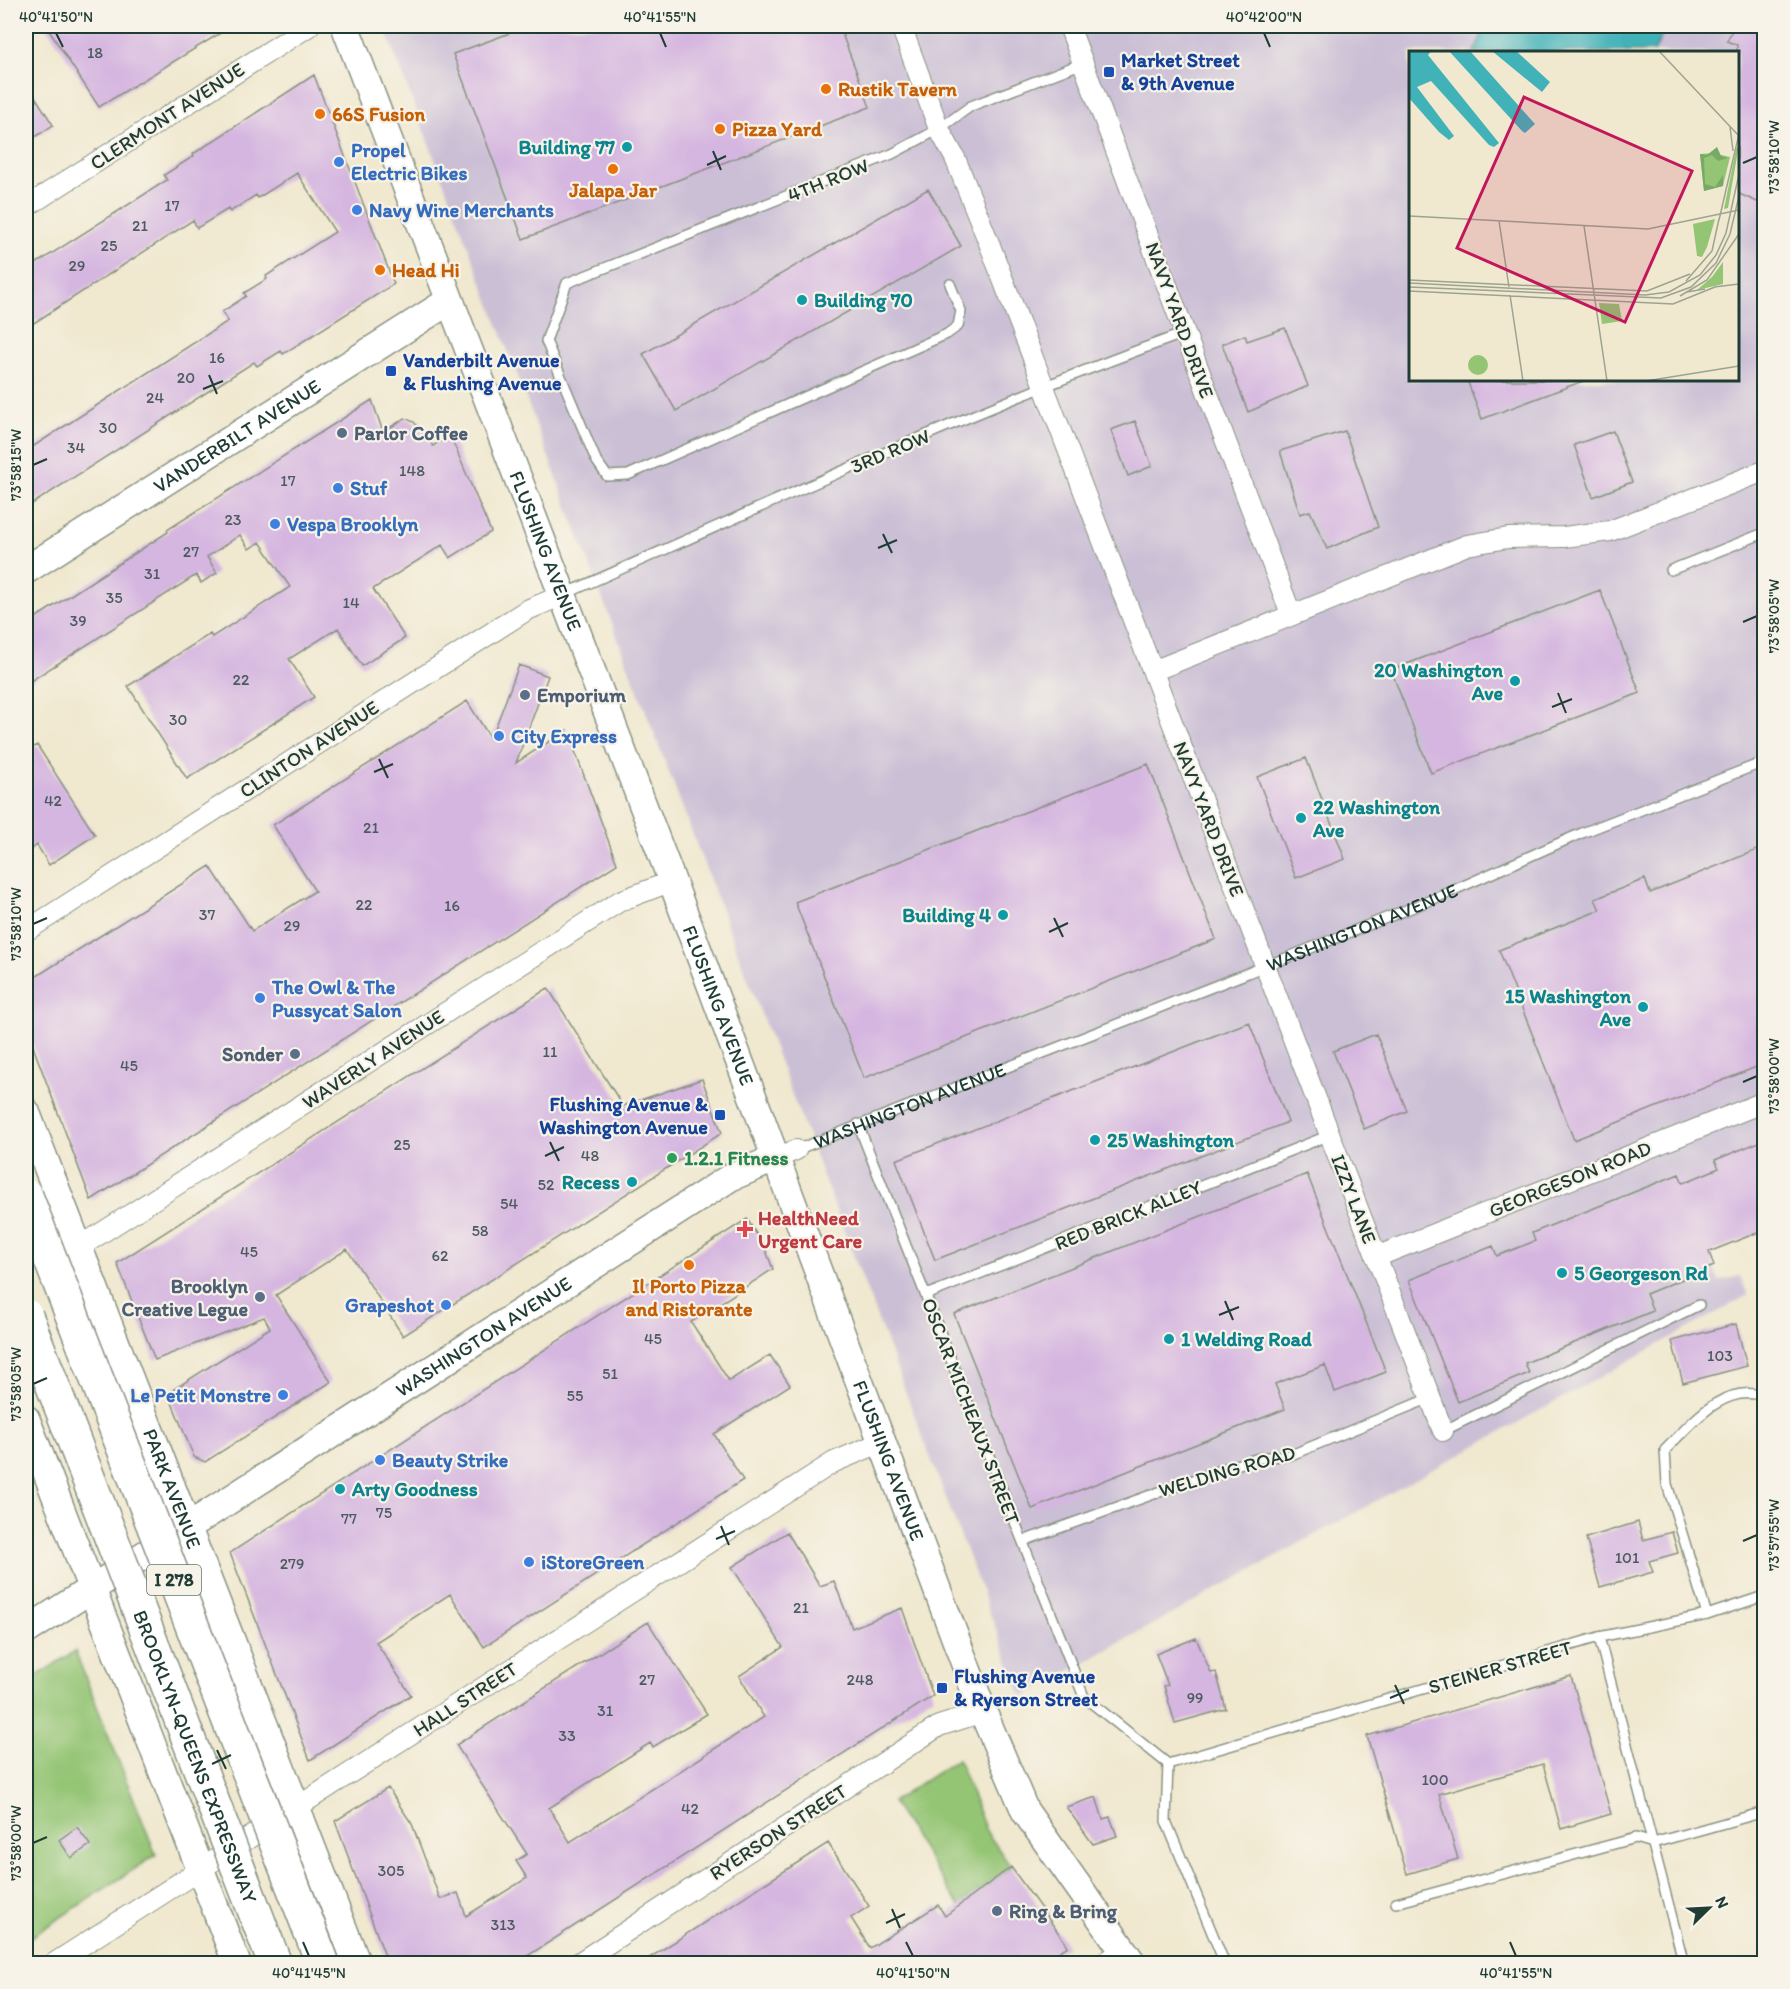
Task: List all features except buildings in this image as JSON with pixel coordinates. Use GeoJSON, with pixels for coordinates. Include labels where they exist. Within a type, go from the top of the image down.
{"type":"FeatureCollection","features":[{"type":"Feature","properties":{"kind":"highway","name":"I 278"},"geometry":{"type":"LineString","coordinates":[[26,1196],[323,1964]]}},
{"type":"Feature","properties":{"kind":"highway","name":"BROOKLYN-QUEENS EXPRESSWAY"},"geometry":{"type":"LineString","coordinates":[[26,1316],[275,1964]]}},
{"type":"Feature","properties":{"kind":"main road","name":"FLUSHING AVENUE"},"geometry":{"type":"LineString","coordinates":[[345,26],[672,881],[785,1155],[882,1442],[983,1712],[1025,1811],[1120,1959]]}},
{"type":"Feature","properties":{"kind":"main road","name":"VANDERBILT AVENUE"},"geometry":{"type":"LineString","coordinates":[[26,570],[449,301]]}},
{"type":"Feature","properties":{"kind":"main road","name":"PARK AVENUE"},"geometry":{"type":"LineString","coordinates":[[26,1112],[186,1529],[357,1964]]}},
{"type":"Feature","properties":{"kind":"main road","name":"WASHINGTON AVENUE"},"geometry":{"type":"LineString","coordinates":[[26,1631],[730,1177],[785,1155]]}},
{"type":"Feature","properties":{"kind":"main road"},"geometry":{"type":"LineString","coordinates":[[26,1419],[237,1964]]}},
{"type":"Feature","properties":{"kind":"street","name":"CLERMONT AVENUE"},"geometry":{"type":"LineString","coordinates":[[26,207],[309,26]]}},
{"type":"Feature","properties":{"kind":"street","name":"NAVY YARD DRIVE"},"geometry":{"type":"LineString","coordinates":[[900,26],[939,129],[960,168],[1265,967]]}},
{"type":"Feature","properties":{"kind":"street","name":"NAVY YARD DRIVE"},"geometry":{"type":"LineString","coordinates":[[1069,26],[1291,614]]}},
{"type":"Feature","properties":{"kind":"street"},"geometry":{"type":"LineString","coordinates":[[1153,671],[1467,545],[1508,538],[1564,537],[1610,531],[1764,471]]}},
{"type":"Feature","properties":{"kind":"street","name":"CLINTON AVENUE"},"geometry":{"type":"LineString","coordinates":[[26,931],[527,610],[563,595]]}},
{"type":"Feature","properties":{"kind":"street","name":"WAVERLY AVENUE"},"geometry":{"type":"LineString","coordinates":[[78,1248],[620,901],[672,881]]}},
{"type":"Feature","properties":{"kind":"street","name":"IZZY LANE"},"geometry":{"type":"LineString","coordinates":[[1265,967],[1443,1431]]}},
{"type":"Feature","properties":{"kind":"street","name":"GEORGESON ROAD"},"geometry":{"type":"LineString","coordinates":[[1376,1257],[1764,1102]]}},
{"type":"Feature","properties":{"kind":"street","name":"HALL STREET"},"geometry":{"type":"LineString","coordinates":[[53,1964],[834,1462],[882,1442]]}},
{"type":"Feature","properties":{"kind":"street","name":"RYERSON STREET"},"geometry":{"type":"LineString","coordinates":[[577,1964],[939,1726],[983,1712]]}},
{"type":"Feature","properties":{"kind":"lane","name":"4TH ROW"},"geometry":{"type":"LineString","coordinates":[[951,284],[961,311],[958,326],[947,334],[628,475],[608,476],[596,460],[546,341],[567,283],[892,154],[939,129],[971,106],[1083,63]]}},
{"type":"Feature","properties":{"kind":"lane","name":"3RD ROW"},"geometry":{"type":"LineString","coordinates":[[599,579],[852,467],[1043,387],[1185,333]]}},
{"type":"Feature","properties":{"kind":"lane"},"geometry":{"type":"LineString","coordinates":[[1671,570],[1764,533]]}},
{"type":"Feature","properties":{"kind":"lane","name":"CLINTON AVENUE"},"geometry":{"type":"LineString","coordinates":[[563,595],[599,579]]}},
{"type":"Feature","properties":{"kind":"lane","name":"WASHINGTON AVENUE"},"geometry":{"type":"LineString","coordinates":[[785,1155],[858,1124],[1265,967],[1436,898],[1582,833],[1764,762]]}},
{"type":"Feature","properties":{"kind":"lane","name":"OSCAR MICHEAUX STREET"},"geometry":{"type":"LineString","coordinates":[[858,1124],[1084,1697],[1168,1764]]}},
{"type":"Feature","properties":{"kind":"lane","name":"RED BRICK ALLEY"},"geometry":{"type":"LineString","coordinates":[[926,1294],[1330,1135]]}},
{"type":"Feature","properties":{"kind":"lane"},"geometry":{"type":"LineString","coordinates":[[1443,1431],[1699,1305]]}},
{"type":"Feature","properties":{"kind":"lane"},"geometry":{"type":"LineString","coordinates":[[1707,1615],[1667,1484],[1665,1449],[1697,1417],[1717,1402],[1736,1393],[1764,1396]]}},
{"type":"Feature","properties":{"kind":"lane","name":"WELDING ROAD"},"geometry":{"type":"LineString","coordinates":[[1023,1542],[1229,1467],[1259,1458],[1291,1455],[1430,1398]]}},
{"type":"Feature","properties":{"kind":"lane","name":"STEINER STREET"},"geometry":{"type":"LineString","coordinates":[[1168,1764],[1599,1637],[1707,1615],[1764,1596]]}},
{"type":"Feature","properties":{"kind":"lane"},"geometry":{"type":"LineString","coordinates":[[1599,1637],[1683,1964]]}},
{"type":"Feature","properties":{"kind":"lane"},"geometry":{"type":"LineString","coordinates":[[1168,1764],[1166,1821],[1225,1964]]}},
{"type":"Feature","properties":{"kind":"lane"},"geometry":{"type":"LineString","coordinates":[[1396,1903],[1636,1838],[1653,1843],[1764,1812]]}},
{"type":"Feature","properties":{"kind":"shaded area"},"geometry":{"type":"Polygon","coordinates":[[[384,26],[1764,26],[1764,1231],[1709,1253],[1719,1281],[1740,1276],[1748,1295],[1022,1697],[384,26]]]}},
{"type":"Feature","properties":{"kind":"green space"},"geometry":{"type":"Polygon","coordinates":[[[75,1651],[156,1855],[26,1940],[26,1683],[75,1651]]]}},
{"type":"Feature","properties":{"kind":"green space"},"geometry":{"type":"Polygon","coordinates":[[[958,1759],[986,1831],[1011,1867],[959,1906],[892,1802],[958,1759]]]}},
{"type":"Feature","properties":{"kind":"water"},"geometry":{"type":"Polygon","coordinates":[[[1486,26],[1666,26],[1654,51],[1474,51],[1486,26]]]}},
{"type":"Feature","properties":{"kind":"place","name":"Market Street & 9th Avenue"},"geometry":{"type":"Point","coordinates":[1109,72]}},
{"type":"Feature","properties":{"kind":"place","name":"Rustik Tavern"},"geometry":{"type":"Point","coordinates":[826,89]}},
{"type":"Feature","properties":{"kind":"place","name":"66S Fusion"},"geometry":{"type":"Point","coordinates":[320,114]}},
{"type":"Feature","properties":{"kind":"place","name":"Pizza Yard"},"geometry":{"type":"Point","coordinates":[720,129]}},
{"type":"Feature","properties":{"kind":"place","name":"Building 77"},"geometry":{"type":"Point","coordinates":[627,147]}},
{"type":"Feature","properties":{"kind":"place","name":"Propel Electric Bikes"},"geometry":{"type":"Point","coordinates":[339,162]}},
{"type":"Feature","properties":{"kind":"place","name":"Jalapa Jar"},"geometry":{"type":"Point","coordinates":[613,169]}},
{"type":"Feature","properties":{"kind":"place","name":"Navy Wine Merchants"},"geometry":{"type":"Point","coordinates":[357,210]}},
{"type":"Feature","properties":{"kind":"place","name":"Head Hi"},"geometry":{"type":"Point","coordinates":[380,270]}},
{"type":"Feature","properties":{"kind":"place","name":"Building 70"},"geometry":{"type":"Point","coordinates":[802,300]}},
{"type":"Feature","properties":{"kind":"place","name":"Vanderbilt Avenue & Flushing Avenue"},"geometry":{"type":"Point","coordinates":[391,371]}},
{"type":"Feature","properties":{"kind":"place","name":"Parlor Coffee"},"geometry":{"type":"Point","coordinates":[342,433]}},
{"type":"Feature","properties":{"kind":"place","name":"Stuf"},"geometry":{"type":"Point","coordinates":[338,488]}},
{"type":"Feature","properties":{"kind":"place","name":"Vespa Brooklyn"},"geometry":{"type":"Point","coordinates":[275,524]}},
{"type":"Feature","properties":{"kind":"place","name":"20 Washington Ave"},"geometry":{"type":"Point","coordinates":[1515,681]}},
{"type":"Feature","properties":{"kind":"place","name":"Emporium"},"geometry":{"type":"Point","coordinates":[525,695]}},
{"type":"Feature","properties":{"kind":"place","name":"City Express"},"geometry":{"type":"Point","coordinates":[499,736]}},
{"type":"Feature","properties":{"kind":"place","name":"22 Washington Ave"},"geometry":{"type":"Point","coordinates":[1301,818]}},
{"type":"Feature","properties":{"kind":"place","name":"Building 4"},"geometry":{"type":"Point","coordinates":[1003,915]}},
{"type":"Feature","properties":{"kind":"place","name":"The Owl & The Pussycat Salon"},"geometry":{"type":"Point","coordinates":[260,998]}},
{"type":"Feature","properties":{"kind":"place","name":"15 Washington Ave"},"geometry":{"type":"Point","coordinates":[1643,1007]}},
{"type":"Feature","properties":{"kind":"place","name":"Sonder"},"geometry":{"type":"Point","coordinates":[295,1054]}},
{"type":"Feature","properties":{"kind":"place","name":"Flushing Avenue & Washington Avenue"},"geometry":{"type":"Point","coordinates":[720,1115]}},
{"type":"Feature","properties":{"kind":"place","name":"25 Washington"},"geometry":{"type":"Point","coordinates":[1095,1140]}},
{"type":"Feature","properties":{"kind":"place","name":"1.2.1 Fitness"},"geometry":{"type":"Point","coordinates":[672,1158]}},
{"type":"Feature","properties":{"kind":"place","name":"Recess"},"geometry":{"type":"Point","coordinates":[632,1182]}},
{"type":"Feature","properties":{"kind":"place","name":"HealthNeed Urgent Care"},"geometry":{"type":"Point","coordinates":[745,1229]}},
{"type":"Feature","properties":{"kind":"place","name":"Il Porto Pizza and Ristorante"},"geometry":{"type":"Point","coordinates":[689,1265]}},
{"type":"Feature","properties":{"kind":"place","name":"5 Georgeson Rd"},"geometry":{"type":"Point","coordinates":[1562,1273]}},
{"type":"Feature","properties":{"kind":"place","name":"Brooklyn Creative Legue"},"geometry":{"type":"Point","coordinates":[260,1297]}},
{"type":"Feature","properties":{"kind":"place","name":"Grapeshot"},"geometry":{"type":"Point","coordinates":[446,1305]}},
{"type":"Feature","properties":{"kind":"place","name":"1 Welding Road"},"geometry":{"type":"Point","coordinates":[1169,1339]}},
{"type":"Feature","properties":{"kind":"place","name":"Le Petit Monstre"},"geometry":{"type":"Point","coordinates":[283,1395]}},
{"type":"Feature","properties":{"kind":"place","name":"Beauty Strike"},"geometry":{"type":"Point","coordinates":[380,1460]}},
{"type":"Feature","properties":{"kind":"place","name":"Arty Goodness"},"geometry":{"type":"Point","coordinates":[340,1489]}},
{"type":"Feature","properties":{"kind":"place","name":"iStoreGreen"},"geometry":{"type":"Point","coordinates":[529,1562]}},
{"type":"Feature","properties":{"kind":"place","name":"Flushing Avenue & Ryerson Street"},"geometry":{"type":"Point","coordinates":[942,1688]}},
{"type":"Feature","properties":{"kind":"place","name":"Ring & Bring"},"geometry":{"type":"Point","coordinates":[997,1911]}}]}
